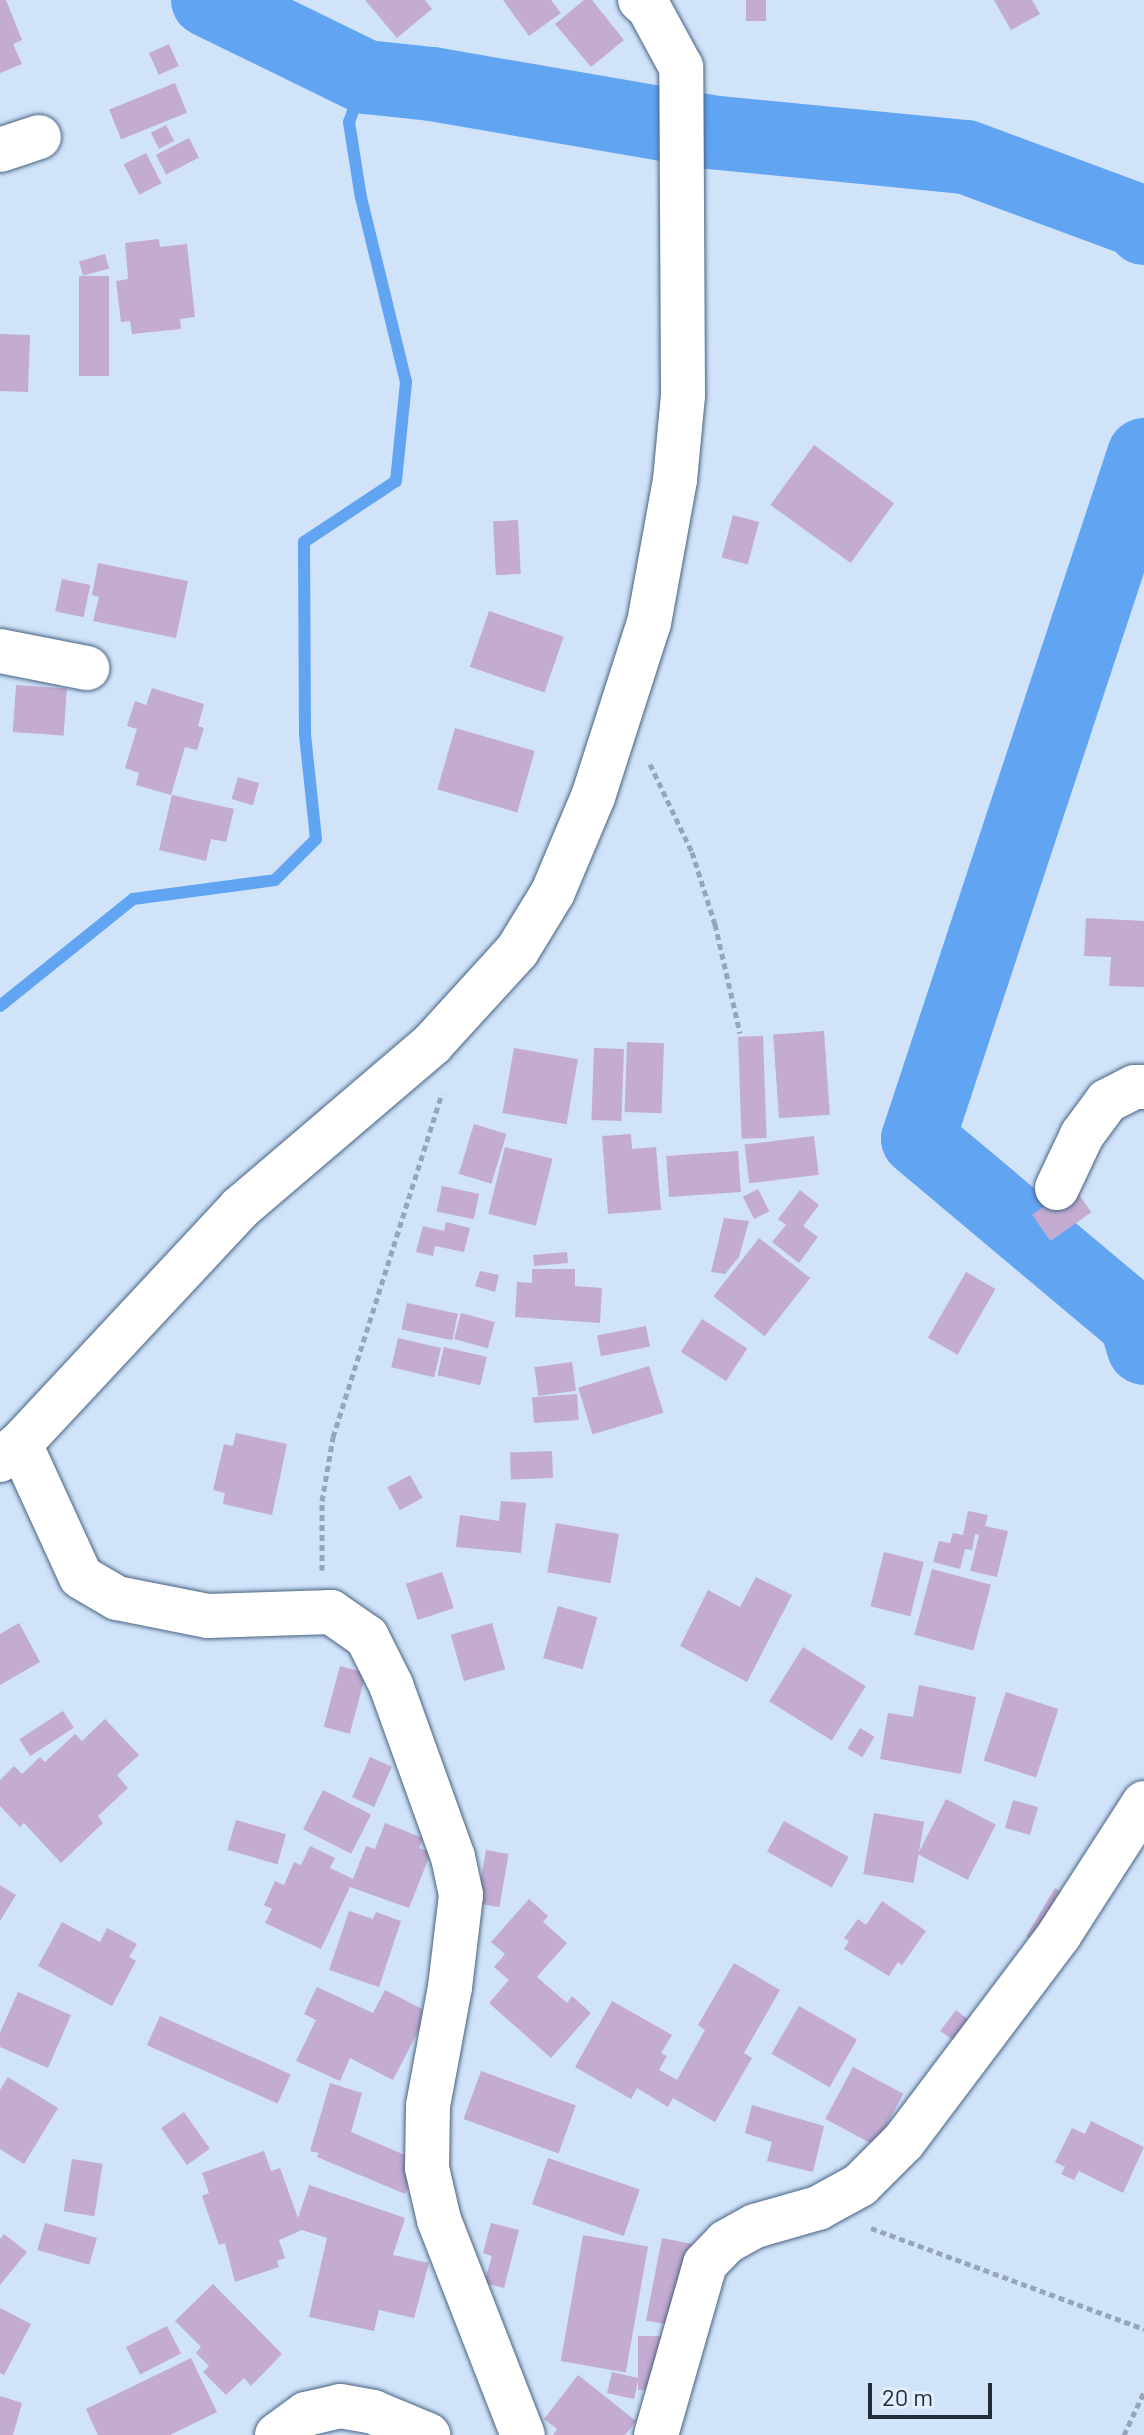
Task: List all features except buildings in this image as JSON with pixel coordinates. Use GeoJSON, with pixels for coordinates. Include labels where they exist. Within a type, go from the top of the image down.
{"type":"FeatureCollection","features":[{"type":"Feature","properties":{"kind":"street"},"geometry":{"type":"LineString","coordinates":[[523,2435],[439,2220],[427,2168],[428,2106],[450,1987],[461,1895],[453,1857],[391,1685],[367,1637],[331,1612],[208,1616],[117,1598],[81,1577],[10,1452],[240,1208],[432,1044],[517,951],[559,879],[593,797],[649,623],[675,480],[683,396],[679,175],[681,67],[649,8],[640,0]]}},
{"type":"Feature","properties":{"kind":"street"},"geometry":{"type":"LineString","coordinates":[[0,651],[87,668]]}},
{"type":"Feature","properties":{"kind":"street"},"geometry":{"type":"LineString","coordinates":[[1057,1188],[1082,1135],[1107,1101],[1135,1087],[1144,1087]]}},
{"type":"Feature","properties":{"kind":"street"},"geometry":{"type":"LineString","coordinates":[[656,2435],[705,2264],[726,2242],[755,2226],[818,2208],[860,2185],[904,2141],[1059,1935],[1144,1803]]}},
{"type":"Feature","properties":{"kind":"street"},"geometry":{"type":"LineString","coordinates":[[277,2435],[306,2414],[340,2406],[373,2412],[428,2435]]}},
{"type":"Feature","properties":{"kind":"path"},"geometry":{"type":"LineString","coordinates":[[621,706],[692,852],[715,924],[740,1033]]}},
{"type":"Feature","properties":{"kind":"path"},"geometry":{"type":"LineString","coordinates":[[331,1612],[320,1563],[322,1501],[333,1437],[444,1088]]}},
{"type":"Feature","properties":{"kind":"path"},"geometry":{"type":"LineString","coordinates":[[818,2208],[1144,2329]]}},
{"type":"Feature","properties":{"kind":"path"},"geometry":{"type":"LineString","coordinates":[[1124,2435],[1144,2392]]}},
{"type":"Feature","properties":{"kind":"waterway"},"geometry":{"type":"LineString","coordinates":[[208,0],[366,77],[432,84],[709,132],[966,157],[1144,223],[1144,228]]}},
{"type":"Feature","properties":{"kind":"waterway"},"geometry":{"type":"LineString","coordinates":[[0,1006],[133,899],[275,880],[316,839],[305,734],[304,542],[396,481],[406,382],[361,198],[349,122],[366,77]]}},
{"type":"Feature","properties":{"kind":"waterway"},"geometry":{"type":"LineString","coordinates":[[1144,455],[918,1139],[1136,1322],[1144,1348]]}}]}
